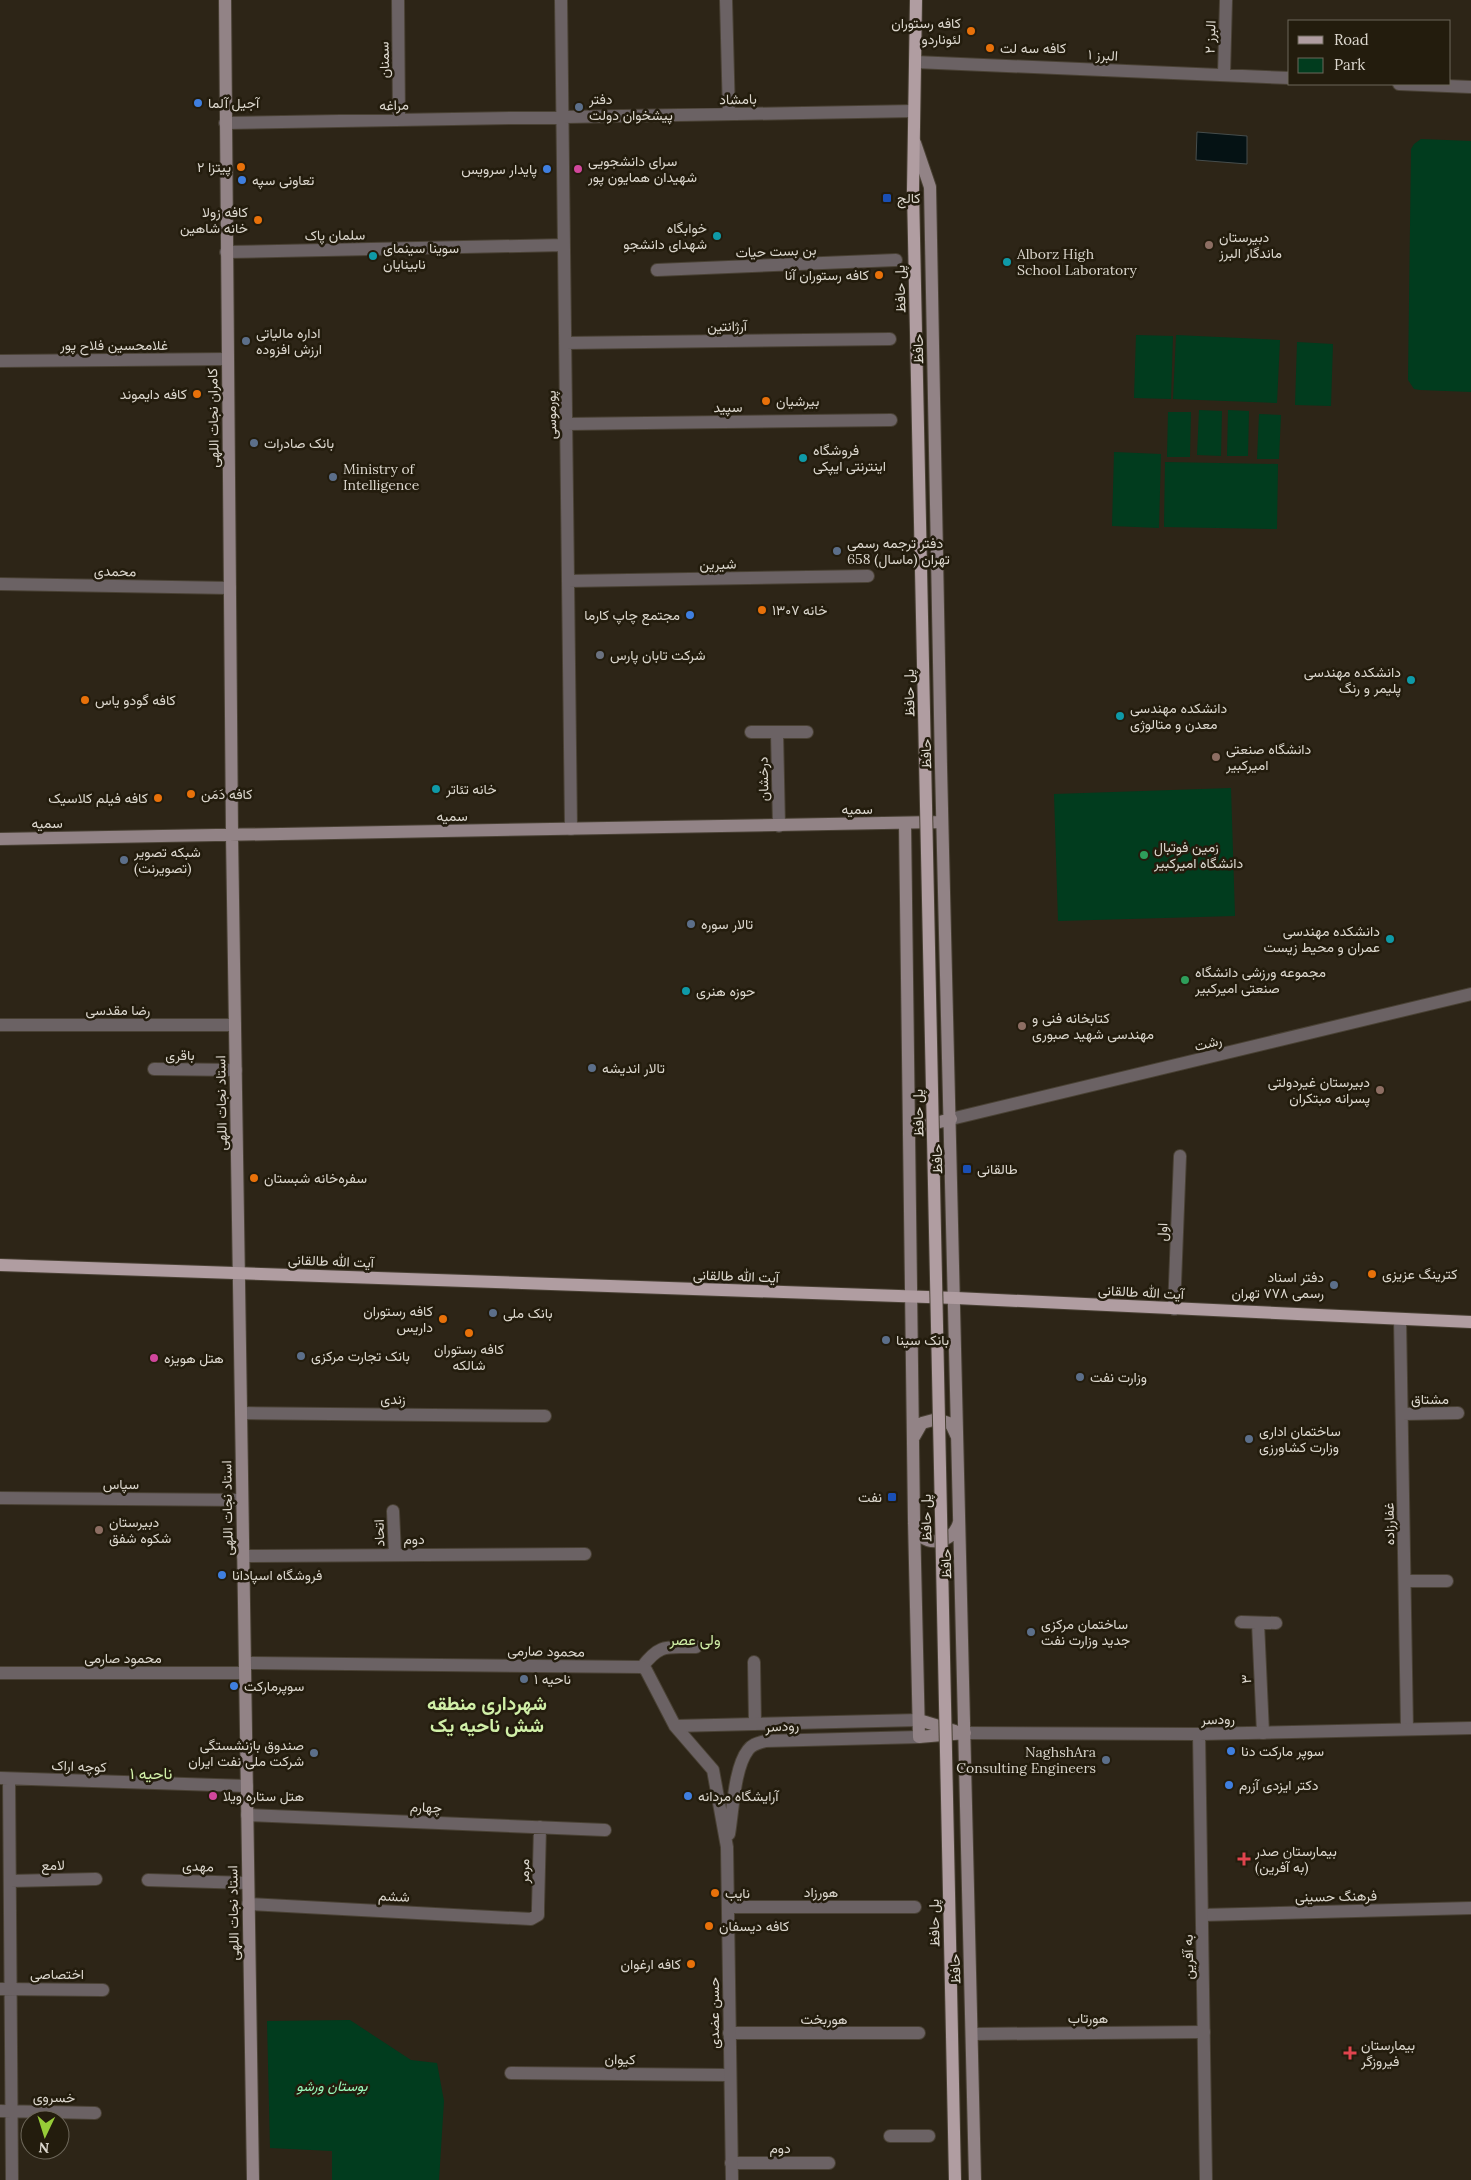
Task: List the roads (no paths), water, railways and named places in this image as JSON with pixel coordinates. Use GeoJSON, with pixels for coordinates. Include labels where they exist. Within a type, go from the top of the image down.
{"type":"FeatureCollection","features":[{"type":"Feature","properties":{"kind":"main road","name":"کامران نجات اللهی"},"geometry":{"type":"LineString","coordinates":[[225,0],[232,835]]}},
{"type":"Feature","properties":{"kind":"main road","name":"حافظ"},"geometry":{"type":"LineString","coordinates":[[913,191],[916,0]]}},
{"type":"Feature","properties":{"kind":"main road","name":"حافظ"},"geometry":{"type":"LineString","coordinates":[[914,140],[930,187],[943,822],[976,2180]]}},
{"type":"Feature","properties":{"kind":"main road","name":"پل حافظ"},"geometry":{"type":"LineString","coordinates":[[913,191],[955,2180]]}},
{"type":"Feature","properties":{"kind":"main road","name":"سمیه"},"geometry":{"type":"LineString","coordinates":[[0,839],[943,822]]}},
{"type":"Feature","properties":{"kind":"main road","name":"حافظ"},"geometry":{"type":"LineString","coordinates":[[905,823],[914,1520],[919,1737]]}},
{"type":"Feature","properties":{"kind":"main road","name":"استاد نجات اللهی"},"geometry":{"type":"LineString","coordinates":[[232,835],[252,2180]]}},
{"type":"Feature","properties":{"kind":"main road"},"geometry":{"type":"LineString","coordinates":[[909,1130],[951,1119]]}},
{"type":"Feature","properties":{"kind":"main road","name":"آیت الله طالقانی"},"geometry":{"type":"LineString","coordinates":[[0,1265],[956,1298],[1471,1322]]}},
{"type":"Feature","properties":{"kind":"main road"},"geometry":{"type":"LineString","coordinates":[[913,1446],[917,1429],[922,1423],[937,1418],[952,1424],[956,1431],[958,1447]]}},
{"type":"Feature","properties":{"kind":"main road"},"geometry":{"type":"LineString","coordinates":[[914,1520],[919,1534],[932,1541],[940,1542],[953,1535],[958,1529],[960,1520]]}},
{"type":"Feature","properties":{"kind":"main road"},"geometry":{"type":"LineString","coordinates":[[920,1720],[965,1734]]}},
{"type":"Feature","properties":{"kind":"main road"},"geometry":{"type":"LineString","coordinates":[[919,1737],[965,1734]]}},
{"type":"Feature","properties":{"kind":"street","name":"سمنان"},"geometry":{"type":"LineString","coordinates":[[398,0],[399,120]]}},
{"type":"Feature","properties":{"kind":"street","name":"پورموسی"},"geometry":{"type":"LineString","coordinates":[[561,0],[571,829]]}},
{"type":"Feature","properties":{"kind":"street"},"geometry":{"type":"LineString","coordinates":[[726,0],[729,114]]}},
{"type":"Feature","properties":{"kind":"street","name":"البرز ۲"},"geometry":{"type":"LineString","coordinates":[[1224,75],[1226,0]]}},
{"type":"Feature","properties":{"kind":"street","name":"البرز ۱"},"geometry":{"type":"LineString","coordinates":[[915,62],[1288,78]]}},
{"type":"Feature","properties":{"kind":"street"},"geometry":{"type":"LineString","coordinates":[[1423,85],[1471,87]]}},
{"type":"Feature","properties":{"kind":"street","name":"بامشاد"},"geometry":{"type":"LineString","coordinates":[[563,117],[914,111]]}},
{"type":"Feature","properties":{"kind":"street","name":"مراغه"},"geometry":{"type":"LineString","coordinates":[[225,123],[563,117]]}},
{"type":"Feature","properties":{"kind":"street","name":"سلمان پاک"},"geometry":{"type":"LineString","coordinates":[[226,252],[564,246]]}},
{"type":"Feature","properties":{"kind":"street","name":"بن بست حیات"},"geometry":{"type":"LineString","coordinates":[[657,270],[896,260]]}},
{"type":"Feature","properties":{"kind":"street","name":"آرژانتین"},"geometry":{"type":"LineString","coordinates":[[565,343],[890,338]]}},
{"type":"Feature","properties":{"kind":"street","name":"غلامحسین فلاح‌ پور"},"geometry":{"type":"LineString","coordinates":[[0,361],[228,360]]}},
{"type":"Feature","properties":{"kind":"street","name":"سپید"},"geometry":{"type":"LineString","coordinates":[[566,424],[891,420]]}},
{"type":"Feature","properties":{"kind":"street","name":"شیرین"},"geometry":{"type":"LineString","coordinates":[[568,581],[868,576]]}},
{"type":"Feature","properties":{"kind":"street","name":"محمدی"},"geometry":{"type":"LineString","coordinates":[[0,584],[230,588]]}},
{"type":"Feature","properties":{"kind":"street"},"geometry":{"type":"LineString","coordinates":[[751,732],[807,732]]}},
{"type":"Feature","properties":{"kind":"street","name":"درخشان"},"geometry":{"type":"LineString","coordinates":[[777,732],[779,826]]}},
{"type":"Feature","properties":{"kind":"street","name":"رشت"},"geometry":{"type":"LineString","coordinates":[[951,1119],[1471,994]]}},
{"type":"Feature","properties":{"kind":"street","name":"رضا مقدسی"},"geometry":{"type":"LineString","coordinates":[[0,1026],[235,1025]]}},
{"type":"Feature","properties":{"kind":"street","name":"باقری"},"geometry":{"type":"LineString","coordinates":[[154,1069],[236,1070]]}},
{"type":"Feature","properties":{"kind":"street","name":"اول"},"geometry":{"type":"LineString","coordinates":[[1174,1308],[1180,1156]]}},
{"type":"Feature","properties":{"kind":"street","name":"غفارزاده"},"geometry":{"type":"LineString","coordinates":[[1400,1319],[1407,1729]]}},
{"type":"Feature","properties":{"kind":"street","name":"زندی"},"geometry":{"type":"LineString","coordinates":[[241,1413],[545,1416]]}},
{"type":"Feature","properties":{"kind":"street","name":"مشتاق"},"geometry":{"type":"LineString","coordinates":[[1402,1414],[1458,1413]]}},
{"type":"Feature","properties":{"kind":"street","name":"سپاس"},"geometry":{"type":"LineString","coordinates":[[0,1498],[242,1500]]}},
{"type":"Feature","properties":{"kind":"street","name":"اتحاد"},"geometry":{"type":"LineString","coordinates":[[393,1511],[395,1554]]}},
{"type":"Feature","properties":{"kind":"street","name":"دوم"},"geometry":{"type":"LineString","coordinates":[[243,1556],[585,1554]]}},
{"type":"Feature","properties":{"kind":"street"},"geometry":{"type":"LineString","coordinates":[[1404,1581],[1447,1581]]}},
{"type":"Feature","properties":{"kind":"street"},"geometry":{"type":"LineString","coordinates":[[1241,1622],[1276,1623]]}},
{"type":"Feature","properties":{"kind":"street","name":"۳"},"geometry":{"type":"LineString","coordinates":[[1258,1623],[1263,1733]]}},
{"type":"Feature","properties":{"kind":"street"},"geometry":{"type":"LineString","coordinates":[[696,1648],[661,1648],[654,1652],[642,1668],[650,1677],[675,1726],[708,1761],[713,1770],[727,1847]]}},
{"type":"Feature","properties":{"kind":"street"},"geometry":{"type":"LineString","coordinates":[[754,1662],[755,1724]]}},
{"type":"Feature","properties":{"kind":"street","name":"محمود صارمی"},"geometry":{"type":"LineString","coordinates":[[0,1673],[245,1668],[642,1668]]}},
{"type":"Feature","properties":{"kind":"street","name":"رودسر"},"geometry":{"type":"LineString","coordinates":[[675,1726],[920,1720]]}},
{"type":"Feature","properties":{"kind":"street","name":"رودسر"},"geometry":{"type":"LineString","coordinates":[[965,1734],[1199,1734],[1471,1728]]}},
{"type":"Feature","properties":{"kind":"street","name":"به آفرین"},"geometry":{"type":"LineString","coordinates":[[1199,1734],[1206,2180]]}},
{"type":"Feature","properties":{"kind":"street","name":"رودسر"},"geometry":{"type":"LineString","coordinates":[[727,1847],[739,1770],[748,1749],[755,1744],[765,1741],[919,1737]]}},
{"type":"Feature","properties":{"kind":"street"},"geometry":{"type":"LineString","coordinates":[[4,1779],[10,1881],[5,1989],[6,2111],[12,2180]]}},
{"type":"Feature","properties":{"kind":"street","name":"کوچه اراک"},"geometry":{"type":"LineString","coordinates":[[4,1779],[247,1786]]}},
{"type":"Feature","properties":{"kind":"street","name":"چهارم"},"geometry":{"type":"LineString","coordinates":[[247,1815],[604,1830]]}},
{"type":"Feature","properties":{"kind":"street","name":"مرمر"},"geometry":{"type":"LineString","coordinates":[[538,1915],[540,1827]]}},
{"type":"Feature","properties":{"kind":"street","name":"حسن عضدی"},"geometry":{"type":"LineString","coordinates":[[727,1847],[732,2180]]}},
{"type":"Feature","properties":{"kind":"street","name":"لامع"},"geometry":{"type":"LineString","coordinates":[[10,1881],[96,1879]]}},
{"type":"Feature","properties":{"kind":"street","name":"مهدی"},"geometry":{"type":"LineString","coordinates":[[148,1880],[248,1883]]}},
{"type":"Feature","properties":{"kind":"street","name":"ششم"},"geometry":{"type":"LineString","coordinates":[[248,1904],[532,1918],[538,1915]]}},
{"type":"Feature","properties":{"kind":"street","name":"هورزاد"},"geometry":{"type":"LineString","coordinates":[[728,1907],[915,1907]]}},
{"type":"Feature","properties":{"kind":"street","name":"فرهنگ حسینی"},"geometry":{"type":"LineString","coordinates":[[1202,1915],[1471,1908]]}},
{"type":"Feature","properties":{"kind":"street","name":"اختصاصی"},"geometry":{"type":"LineString","coordinates":[[5,1989],[103,1990]]}},
{"type":"Feature","properties":{"kind":"street","name":"هورتاب"},"geometry":{"type":"LineString","coordinates":[[973,2034],[1204,2032]]}},
{"type":"Feature","properties":{"kind":"street","name":"هوربخت"},"geometry":{"type":"LineString","coordinates":[[729,2034],[919,2033]]}},
{"type":"Feature","properties":{"kind":"street","name":"کیوان"},"geometry":{"type":"LineString","coordinates":[[511,2073],[729,2075]]}},
{"type":"Feature","properties":{"kind":"street","name":"خسروی"},"geometry":{"type":"LineString","coordinates":[[6,2111],[95,2113]]}},
{"type":"Feature","properties":{"kind":"street"},"geometry":{"type":"LineString","coordinates":[[890,2136],[929,2136]]}},
{"type":"Feature","properties":{"kind":"street","name":"دوم"},"geometry":{"type":"LineString","coordinates":[[731,2163],[829,2163]]}},
{"type":"Feature","properties":{"kind":"place","name":"کافه رستوران لئوناردو"},"geometry":{"type":"Point","coordinates":[971,31]}},
{"type":"Feature","properties":{"kind":"place","name":"کافه سه لت"},"geometry":{"type":"Point","coordinates":[990,48]}},
{"type":"Feature","properties":{"kind":"place","name":"آجیل آلما"},"geometry":{"type":"Point","coordinates":[198,103]}},
{"type":"Feature","properties":{"kind":"place","name":"دفتر پیشخوان دولت"},"geometry":{"type":"Point","coordinates":[579,107]}},
{"type":"Feature","properties":{"kind":"place","name":"پیتزا ۲"},"geometry":{"type":"Point","coordinates":[241,167]}},
{"type":"Feature","properties":{"kind":"place","name":"پایدار سرویس"},"geometry":{"type":"Point","coordinates":[547,169]}},
{"type":"Feature","properties":{"kind":"place","name":"سرای دانشجویی شهیدان همایون پور"},"geometry":{"type":"Point","coordinates":[578,169]}},
{"type":"Feature","properties":{"kind":"place","name":"تعاونی سپه"},"geometry":{"type":"Point","coordinates":[242,180]}},
{"type":"Feature","properties":{"kind":"place","name":"کالج"},"geometry":{"type":"Point","coordinates":[887,198]}},
{"type":"Feature","properties":{"kind":"place","name":"کافه زولا خانه شاهین"},"geometry":{"type":"Point","coordinates":[258,220]}},
{"type":"Feature","properties":{"kind":"place","name":"خوابگاه شهدای دانشجو"},"geometry":{"type":"Point","coordinates":[717,236]}},
{"type":"Feature","properties":{"kind":"place","name":"دبیرستان ماندگار البرز"},"geometry":{"type":"Point","coordinates":[1209,245]}},
{"type":"Feature","properties":{"kind":"place","name":"سوینا سینمای نابینایان"},"geometry":{"type":"Point","coordinates":[373,256]}},
{"type":"Feature","properties":{"kind":"place","name":"Alborz High School Laboratory"},"geometry":{"type":"Point","coordinates":[1007,262]}},
{"type":"Feature","properties":{"kind":"place","name":"کافه رستوران آنا"},"geometry":{"type":"Point","coordinates":[879,275]}},
{"type":"Feature","properties":{"kind":"place","name":"اداره مالیاتی ارزش افزوده"},"geometry":{"type":"Point","coordinates":[246,341]}},
{"type":"Feature","properties":{"kind":"place","name":"کافه دایموند"},"geometry":{"type":"Point","coordinates":[197,394]}},
{"type":"Feature","properties":{"kind":"place","name":"بيرشيان"},"geometry":{"type":"Point","coordinates":[766,401]}},
{"type":"Feature","properties":{"kind":"place","name":"بانک صادرات"},"geometry":{"type":"Point","coordinates":[254,443]}},
{"type":"Feature","properties":{"kind":"place","name":"فروشگاه اینترنتی ایپکی"},"geometry":{"type":"Point","coordinates":[803,458]}},
{"type":"Feature","properties":{"kind":"place","name":"Ministry of Intelligence"},"geometry":{"type":"Point","coordinates":[333,477]}},
{"type":"Feature","properties":{"kind":"place","name":"دفتر ترجمه رسمی 658 تهران (ماسال)"},"geometry":{"type":"Point","coordinates":[837,551]}},
{"type":"Feature","properties":{"kind":"place","name":"خانه ۱۳۰۷"},"geometry":{"type":"Point","coordinates":[762,610]}},
{"type":"Feature","properties":{"kind":"place","name":"مجتمع چاپ کارما"},"geometry":{"type":"Point","coordinates":[690,615]}},
{"type":"Feature","properties":{"kind":"place","name":"شرکت تابان پارس"},"geometry":{"type":"Point","coordinates":[600,655]}},
{"type":"Feature","properties":{"kind":"place","name":"دانشکده مهندسی پلیمر و رنگ"},"geometry":{"type":"Point","coordinates":[1411,680]}},
{"type":"Feature","properties":{"kind":"place","name":"کافه گودو یاس"},"geometry":{"type":"Point","coordinates":[85,700]}},
{"type":"Feature","properties":{"kind":"place","name":"دانشکده مهندسی معدن و متالوژی"},"geometry":{"type":"Point","coordinates":[1120,716]}},
{"type":"Feature","properties":{"kind":"place","name":"دانشگاه صنعتی امیرکبیر"},"geometry":{"type":"Point","coordinates":[1216,757]}},
{"type":"Feature","properties":{"kind":"place","name":"خانه تئاتر"},"geometry":{"type":"Point","coordinates":[436,789]}},
{"type":"Feature","properties":{"kind":"place","name":"کافه دَمَن"},"geometry":{"type":"Point","coordinates":[191,794]}},
{"type":"Feature","properties":{"kind":"place","name":"کافه فیلم کلاسیک"},"geometry":{"type":"Point","coordinates":[158,798]}},
{"type":"Feature","properties":{"kind":"place","name":"زمین فوتبال دانشگاه امیرکبیر"},"geometry":{"type":"Point","coordinates":[1144,855]}},
{"type":"Feature","properties":{"kind":"place","name":"شبکه تصویر (تصویرنت)"},"geometry":{"type":"Point","coordinates":[124,860]}},
{"type":"Feature","properties":{"kind":"place","name":"تالار سوره"},"geometry":{"type":"Point","coordinates":[691,924]}},
{"type":"Feature","properties":{"kind":"place","name":"دانشکده مهندسی عمران و محیط زیست"},"geometry":{"type":"Point","coordinates":[1390,939]}},
{"type":"Feature","properties":{"kind":"place","name":"مجموعه ورزشی دانشگاه صنعتی امیرکبیر"},"geometry":{"type":"Point","coordinates":[1185,980]}},
{"type":"Feature","properties":{"kind":"place","name":"حوزه هنری"},"geometry":{"type":"Point","coordinates":[686,991]}},
{"type":"Feature","properties":{"kind":"place","name":"کتابخانه فنی و مهندسی شهید صبوری"},"geometry":{"type":"Point","coordinates":[1022,1026]}},
{"type":"Feature","properties":{"kind":"place","name":"تالار اندیشه"},"geometry":{"type":"Point","coordinates":[592,1068]}},
{"type":"Feature","properties":{"kind":"place","name":"دبیرستان غیردولتی پسرانه مبتکران"},"geometry":{"type":"Point","coordinates":[1380,1090]}},
{"type":"Feature","properties":{"kind":"place","name":"طالقانی"},"geometry":{"type":"Point","coordinates":[967,1169]}},
{"type":"Feature","properties":{"kind":"place","name":"سفره‌خانه شبستان"},"geometry":{"type":"Point","coordinates":[254,1178]}},
{"type":"Feature","properties":{"kind":"place","name":"کترینگ عزیزی"},"geometry":{"type":"Point","coordinates":[1372,1274]}},
{"type":"Feature","properties":{"kind":"place","name":"دفتر اسناد رسمی ۷۷۸ تهران"},"geometry":{"type":"Point","coordinates":[1334,1285]}},
{"type":"Feature","properties":{"kind":"place","name":"بانک ملی"},"geometry":{"type":"Point","coordinates":[493,1313]}},
{"type":"Feature","properties":{"kind":"place","name":"کافه رستوران داریس"},"geometry":{"type":"Point","coordinates":[443,1319]}},
{"type":"Feature","properties":{"kind":"place","name":"کافه رستوران شالکه"},"geometry":{"type":"Point","coordinates":[469,1333]}},
{"type":"Feature","properties":{"kind":"place","name":"بانک سینا"},"geometry":{"type":"Point","coordinates":[886,1340]}},
{"type":"Feature","properties":{"kind":"place","name":"بانک تجارت مرکزی"},"geometry":{"type":"Point","coordinates":[301,1356]}},
{"type":"Feature","properties":{"kind":"place","name":"هتل هویزه"},"geometry":{"type":"Point","coordinates":[154,1358]}},
{"type":"Feature","properties":{"kind":"place","name":"وزارت نفت"},"geometry":{"type":"Point","coordinates":[1080,1377]}},
{"type":"Feature","properties":{"kind":"place","name":"ساختمان اداری وزارت کشاورزی"},"geometry":{"type":"Point","coordinates":[1249,1439]}},
{"type":"Feature","properties":{"kind":"place","name":"نفت"},"geometry":{"type":"Point","coordinates":[892,1497]}},
{"type":"Feature","properties":{"kind":"place","name":"دبیرستان شکوه شفق"},"geometry":{"type":"Point","coordinates":[99,1530]}},
{"type":"Feature","properties":{"kind":"place","name":"فروشگاه اسپادانا"},"geometry":{"type":"Point","coordinates":[222,1575]}},
{"type":"Feature","properties":{"kind":"place","name":"ساختمان مرکزی جدید وزارت نفت"},"geometry":{"type":"Point","coordinates":[1031,1632]}},
{"type":"Feature","properties":{"kind":"place","name":"ناحیه ۱"},"geometry":{"type":"Point","coordinates":[524,1679]}},
{"type":"Feature","properties":{"kind":"place","name":"سوپرمارکت"},"geometry":{"type":"Point","coordinates":[234,1686]}},
{"type":"Feature","properties":{"kind":"place","name":"سوپر مارکت دنا"},"geometry":{"type":"Point","coordinates":[1231,1751]}},
{"type":"Feature","properties":{"kind":"place","name":"صندوق بازنشستگی شرکت ملی نفت ایران"},"geometry":{"type":"Point","coordinates":[314,1753]}},
{"type":"Feature","properties":{"kind":"place","name":"NaghshAra Consulting Engineers"},"geometry":{"type":"Point","coordinates":[1106,1760]}},
{"type":"Feature","properties":{"kind":"place","name":"دکتر ایزدی آزرم"},"geometry":{"type":"Point","coordinates":[1229,1785]}},
{"type":"Feature","properties":{"kind":"place","name":"هتل ستاره ویلا"},"geometry":{"type":"Point","coordinates":[213,1796]}},
{"type":"Feature","properties":{"kind":"place","name":"آرایشگاه مردانه"},"geometry":{"type":"Point","coordinates":[688,1796]}},
{"type":"Feature","properties":{"kind":"place","name":"بیمارستان صدر (به آفرین)"},"geometry":{"type":"Point","coordinates":[1244,1859]}},
{"type":"Feature","properties":{"kind":"place","name":"نایب"},"geometry":{"type":"Point","coordinates":[715,1893]}},
{"type":"Feature","properties":{"kind":"place","name":"کافه دیسفان"},"geometry":{"type":"Point","coordinates":[709,1926]}},
{"type":"Feature","properties":{"kind":"place","name":"کافه ارغوان"},"geometry":{"type":"Point","coordinates":[691,1964]}},
{"type":"Feature","properties":{"kind":"place","name":"بیمارستان فیروزگر"},"geometry":{"type":"Point","coordinates":[1350,2053]}},
{"type":"Feature","properties":{"kind":"district","name":"ولی عصر"},"geometry":{"type":"Point","coordinates":[695,1640]}},
{"type":"Feature","properties":{"kind":"district","name":"شهرداری منطقه شش ناحیه یک"},"geometry":{"type":"Point","coordinates":[487,1714]}},
{"type":"Feature","properties":{"kind":"district","name":"ناحیه ۱"},"geometry":{"type":"Point","coordinates":[151,1773]}},
{"type":"Feature","properties":{"kind":"park label","name":"بوستان ورشو"},"geometry":{"type":"Point","coordinates":[332,2086]}}]}
